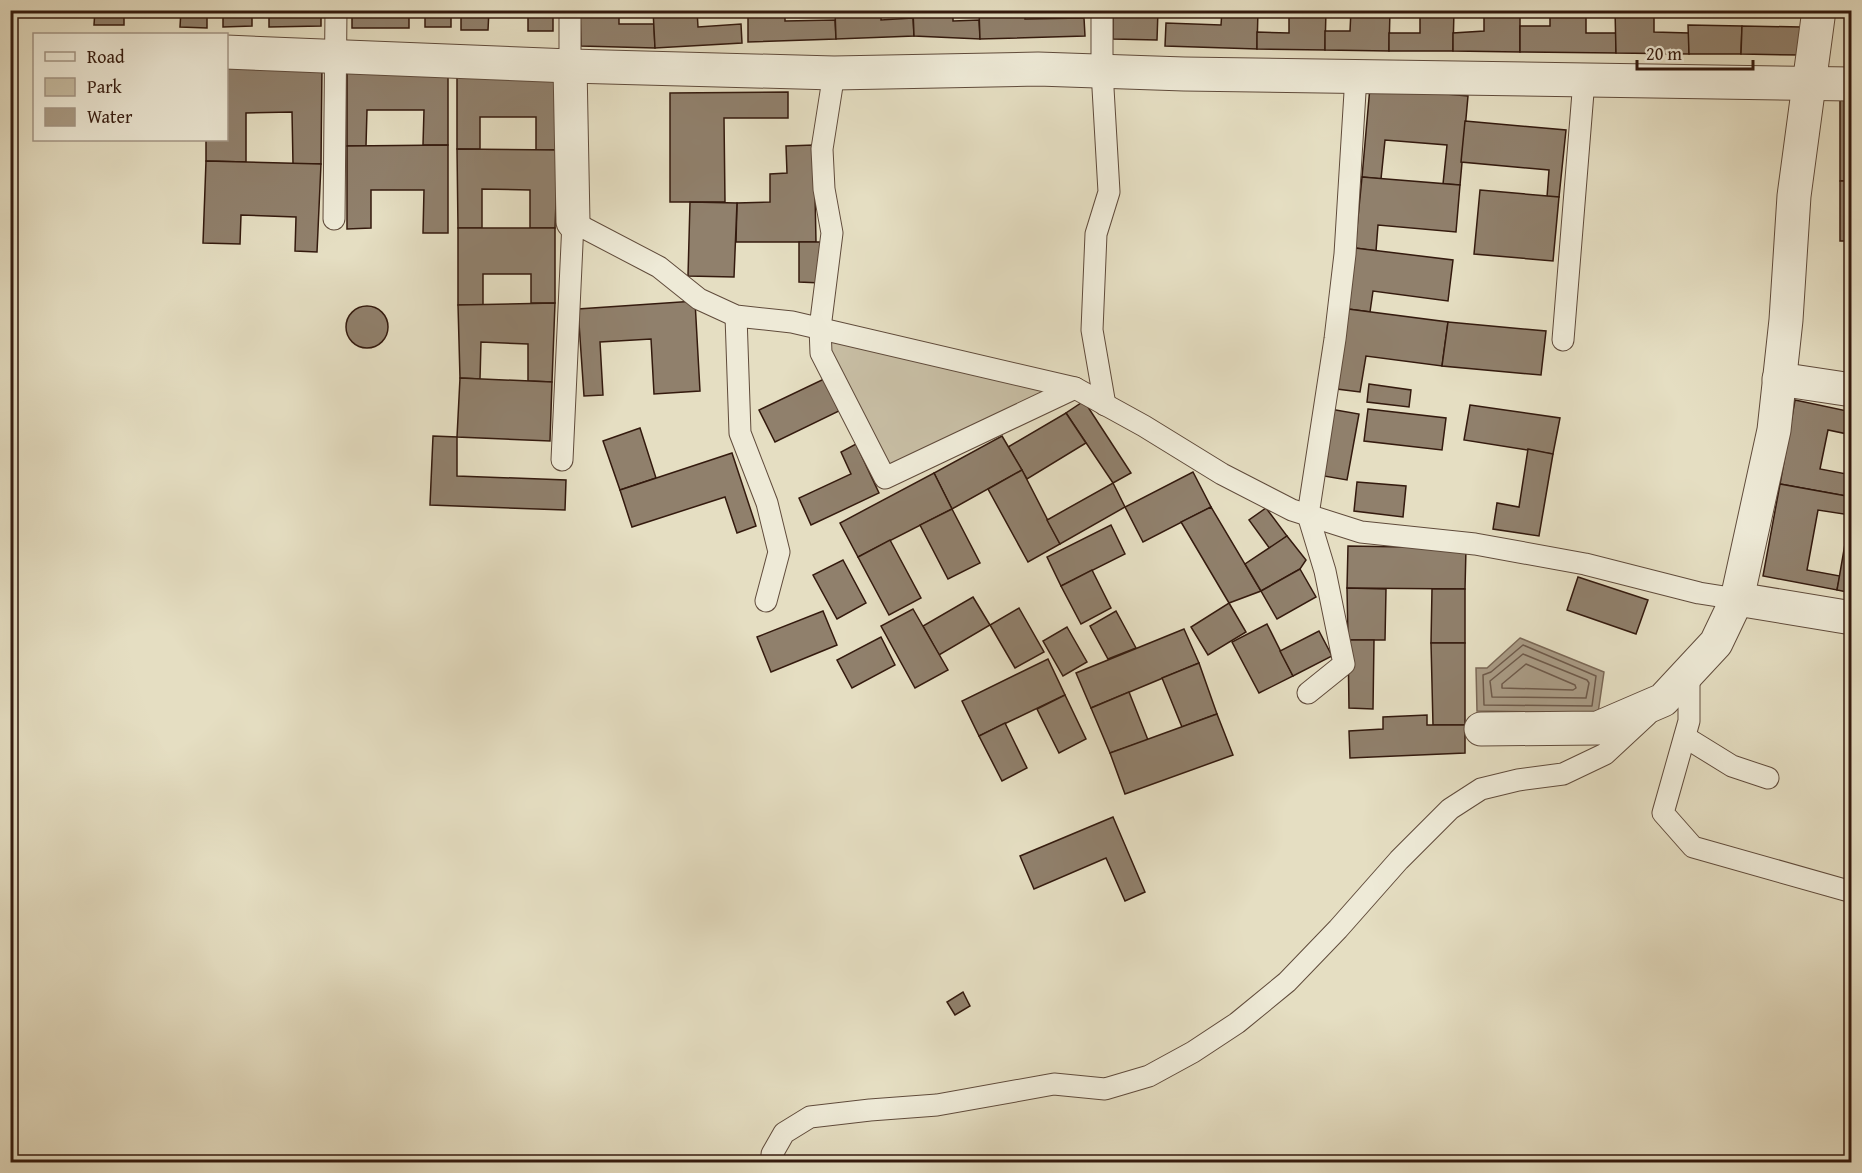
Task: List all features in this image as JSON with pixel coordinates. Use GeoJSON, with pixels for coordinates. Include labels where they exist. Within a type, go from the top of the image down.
{"type":"FeatureCollection","features":[{"type":"Feature","properties":{"kind":"street"},"geometry":{"type":"LineString","coordinates":[[1481,729],[1598,728],[1663,700],[1716,643],[1737,598],[1774,430],[1786,320],[1794,196],[1819,10]]}},
{"type":"Feature","properties":{"kind":"street"},"geometry":{"type":"LineString","coordinates":[[228,52],[570,66],[834,73],[1038,69],[1851,84]]}},
{"type":"Feature","properties":{"kind":"street"},"geometry":{"type":"LineString","coordinates":[[570,66],[573,222]]}},
{"type":"Feature","properties":{"kind":"street"},"geometry":{"type":"LineString","coordinates":[[1779,379],[1851,390]]}},
{"type":"Feature","properties":{"kind":"street"},"geometry":{"type":"LineString","coordinates":[[1737,598],[1851,618]]}},
{"type":"Feature","properties":{"kind":"lane"},"geometry":{"type":"LineString","coordinates":[[334,219],[336,10]]}},
{"type":"Feature","properties":{"kind":"lane"},"geometry":{"type":"LineString","coordinates":[[570,10],[570,66]]}},
{"type":"Feature","properties":{"kind":"lane"},"geometry":{"type":"LineString","coordinates":[[1102,10],[1101,71],[1109,192],[1096,234],[1092,330],[1105,405]]}},
{"type":"Feature","properties":{"kind":"lane"},"geometry":{"type":"LineString","coordinates":[[834,73],[822,149],[824,189],[832,233],[820,328],[821,353],[885,478],[1075,388]]}},
{"type":"Feature","properties":{"kind":"lane"},"geometry":{"type":"LineString","coordinates":[[1308,693],[1344,664],[1325,571],[1308,515],[1335,339],[1345,254],[1356,76]]}},
{"type":"Feature","properties":{"kind":"lane"},"geometry":{"type":"LineString","coordinates":[[1563,340],[1584,80]]}},
{"type":"Feature","properties":{"kind":"lane"},"geometry":{"type":"LineString","coordinates":[[562,460],[573,222],[659,267],[699,299],[736,316],[792,322],[1075,388],[1222,474],[1292,510],[1361,532],[1475,544],[1585,564],[1699,593],[1737,598]]}},
{"type":"Feature","properties":{"kind":"lane"},"geometry":{"type":"LineString","coordinates":[[736,316],[740,433],[767,503],[779,552],[766,601]]}},
{"type":"Feature","properties":{"kind":"lane"},"geometry":{"type":"LineString","coordinates":[[1689,672],[1689,721],[1663,813],[1693,847],[1851,892]]}},
{"type":"Feature","properties":{"kind":"lane"},"geometry":{"type":"LineString","coordinates":[[774,1162],[771,1154],[784,1133],[810,1117],[937,1105],[1054,1084],[1105,1089],[1149,1076],[1193,1052],[1237,1023],[1287,982],[1399,860],[1450,809],[1481,789],[1518,780],[1563,774],[1605,754],[1663,700]]}},
{"type":"Feature","properties":{"kind":"lane"},"geometry":{"type":"LineString","coordinates":[[1685,737],[1732,766],[1768,778]]}},
{"type":"Feature","properties":{"kind":"green space"},"geometry":{"type":"Polygon","coordinates":[[[820,328],[1075,388],[885,478],[820,328]]]}},
{"type":"Feature","properties":{"kind":"water"},"geometry":{"type":"Polygon","coordinates":[[[1520,638],[1604,672],[1598,713],[1477,711],[1476,668],[1487,668],[1520,638]]]}},
{"type":"Feature","properties":{"kind":"building"},"geometry":{"type":"Polygon","coordinates":[[[95,10],[124,10],[124,25],[94,25],[95,10]]]}},
{"type":"Feature","properties":{"kind":"building"},"geometry":{"type":"Polygon","coordinates":[[[181,10],[207,10],[207,28],[180,27],[181,10]]]}},
{"type":"Feature","properties":{"kind":"building"},"geometry":{"type":"Polygon","coordinates":[[[223,10],[252,10],[252,26],[223,27],[223,10]]]}},
{"type":"Feature","properties":{"kind":"building"},"geometry":{"type":"Polygon","coordinates":[[[269,10],[321,10],[321,26],[269,27],[269,10]]]}},
{"type":"Feature","properties":{"kind":"building"},"geometry":{"type":"Polygon","coordinates":[[[352,10],[409,10],[409,28],[352,28],[352,10]]]}},
{"type":"Feature","properties":{"kind":"building"},"geometry":{"type":"Polygon","coordinates":[[[425,10],[451,10],[451,27],[425,27],[425,10]]]}},
{"type":"Feature","properties":{"kind":"building"},"geometry":{"type":"Polygon","coordinates":[[[461,10],[489,10],[488,30],[461,30],[461,10]]]}},
{"type":"Feature","properties":{"kind":"building"},"geometry":{"type":"Polygon","coordinates":[[[528,10],[553,10],[553,31],[528,31],[528,10]]]}},
{"type":"Feature","properties":{"kind":"building"},"geometry":{"type":"Polygon","coordinates":[[[580,10],[619,10],[619,24],[654,24],[655,48],[581,46],[580,10]]]}},
{"type":"Feature","properties":{"kind":"building"},"geometry":{"type":"Polygon","coordinates":[[[653,10],[697,10],[698,27],[741,24],[742,43],[655,48],[653,10]]]}},
{"type":"Feature","properties":{"kind":"building"},"geometry":{"type":"Polygon","coordinates":[[[748,10],[785,10],[785,21],[835,20],[836,39],[748,42],[748,10]]]}},
{"type":"Feature","properties":{"kind":"building"},"geometry":{"type":"Polygon","coordinates":[[[835,10],[881,10],[881,20],[913,18],[914,36],[836,39],[835,10]]]}},
{"type":"Feature","properties":{"kind":"building"},"geometry":{"type":"Polygon","coordinates":[[[913,10],[953,10],[953,21],[979,20],[980,39],[914,36],[913,10]]]}},
{"type":"Feature","properties":{"kind":"building"},"geometry":{"type":"Polygon","coordinates":[[[979,10],[1025,10],[1025,19],[1084,18],[1085,36],[980,39],[979,10]]]}},
{"type":"Feature","properties":{"kind":"building"},"geometry":{"type":"Polygon","coordinates":[[[1113,10],[1158,10],[1157,40],[1113,39],[1113,10]]]}},
{"type":"Feature","properties":{"kind":"building"},"geometry":{"type":"Polygon","coordinates":[[[1222,10],[1258,10],[1257,49],[1165,46],[1166,23],[1221,25],[1222,10]]]}},
{"type":"Feature","properties":{"kind":"building"},"geometry":{"type":"Polygon","coordinates":[[[1289,10],[1326,10],[1325,50],[1257,49],[1257,32],[1289,33],[1289,10]]]}},
{"type":"Feature","properties":{"kind":"building"},"geometry":{"type":"Polygon","coordinates":[[[1351,10],[1390,10],[1389,51],[1325,50],[1325,31],[1350,31],[1351,10]]]}},
{"type":"Feature","properties":{"kind":"building"},"geometry":{"type":"Polygon","coordinates":[[[1420,10],[1454,10],[1453,51],[1389,51],[1389,33],[1420,33],[1420,10]]]}},
{"type":"Feature","properties":{"kind":"building"},"geometry":{"type":"Polygon","coordinates":[[[1484,10],[1520,10],[1520,52],[1453,51],[1453,33],[1484,31],[1484,10]]]}},
{"type":"Feature","properties":{"kind":"building"},"geometry":{"type":"Polygon","coordinates":[[[1550,10],[1586,10],[1586,33],[1616,33],[1616,53],[1520,52],[1520,26],[1550,26],[1550,10]]]}},
{"type":"Feature","properties":{"kind":"building"},"geometry":{"type":"Polygon","coordinates":[[[1615,10],[1654,10],[1654,32],[1689,33],[1689,54],[1616,53],[1615,10]]]}},
{"type":"Feature","properties":{"kind":"building"},"geometry":{"type":"Polygon","coordinates":[[[1849,10],[1852,10],[1852,59],[1847,59],[1849,10]]]}},
{"type":"Feature","properties":{"kind":"building"},"geometry":{"type":"Polygon","coordinates":[[[1688,25],[1742,26],[1741,54],[1689,54],[1688,25]]]}},
{"type":"Feature","properties":{"kind":"building"},"geometry":{"type":"Polygon","coordinates":[[[1742,26],[1801,27],[1800,55],[1741,54],[1742,26]]]}},
{"type":"Feature","properties":{"kind":"building"},"geometry":{"type":"Polygon","coordinates":[[[322,65],[321,164],[293,164],[292,112],[246,113],[246,162],[206,161],[206,141],[228,141],[228,66],[322,65]]]}},
{"type":"Feature","properties":{"kind":"building"},"geometry":{"type":"Polygon","coordinates":[[[347,69],[448,70],[448,145],[423,145],[424,110],[367,110],[366,146],[347,146],[347,69]]]}},
{"type":"Feature","properties":{"kind":"building"},"geometry":{"type":"Polygon","coordinates":[[[457,72],[558,73],[558,150],[536,150],[536,117],[480,117],[480,149],[457,149],[457,72]]]}},
{"type":"Feature","properties":{"kind":"building"},"geometry":{"type":"Polygon","coordinates":[[[1370,87],[1468,96],[1460,185],[1443,184],[1447,145],[1385,140],[1381,179],[1362,177],[1370,87]]]}},
{"type":"Feature","properties":{"kind":"building"},"geometry":{"type":"Polygon","coordinates":[[[788,92],[788,118],[724,118],[725,202],[670,202],[670,93],[788,92]]]}},
{"type":"Feature","properties":{"kind":"building"},"geometry":{"type":"Polygon","coordinates":[[[1840,96],[1852,96],[1852,181],[1840,181],[1840,96]]]}},
{"type":"Feature","properties":{"kind":"building"},"geometry":{"type":"Polygon","coordinates":[[[1465,121],[1566,130],[1559,197],[1547,197],[1549,170],[1461,162],[1465,121]]]}},
{"type":"Feature","properties":{"kind":"building"},"geometry":{"type":"Polygon","coordinates":[[[448,145],[448,233],[423,233],[424,190],[371,190],[371,228],[347,229],[347,146],[448,145]]]}},
{"type":"Feature","properties":{"kind":"building"},"geometry":{"type":"Polygon","coordinates":[[[814,145],[816,242],[736,242],[737,203],[770,202],[770,174],[787,173],[786,146],[814,145]]]}},
{"type":"Feature","properties":{"kind":"building"},"geometry":{"type":"Polygon","coordinates":[[[457,149],[558,150],[555,228],[530,228],[530,190],[482,189],[482,228],[458,228],[457,149]]]}},
{"type":"Feature","properties":{"kind":"building"},"geometry":{"type":"Polygon","coordinates":[[[206,161],[321,164],[317,252],[295,251],[296,217],[241,215],[240,244],[203,243],[206,161]]]}},
{"type":"Feature","properties":{"kind":"building"},"geometry":{"type":"Polygon","coordinates":[[[1362,177],[1460,185],[1456,232],[1378,225],[1376,251],[1355,248],[1362,177]]]}},
{"type":"Feature","properties":{"kind":"building"},"geometry":{"type":"Polygon","coordinates":[[[1840,181],[1852,181],[1852,241],[1840,241],[1840,181]]]}},
{"type":"Feature","properties":{"kind":"building"},"geometry":{"type":"Polygon","coordinates":[[[1480,190],[1559,197],[1553,261],[1474,254],[1480,190]]]}},
{"type":"Feature","properties":{"kind":"building"},"geometry":{"type":"Polygon","coordinates":[[[690,202],[737,203],[734,277],[688,276],[690,202]]]}},
{"type":"Feature","properties":{"kind":"building"},"geometry":{"type":"Polygon","coordinates":[[[458,228],[555,228],[555,303],[531,303],[531,274],[483,274],[483,305],[458,305],[458,228]]]}},
{"type":"Feature","properties":{"kind":"building"},"geometry":{"type":"Polygon","coordinates":[[[799,242],[822,242],[821,283],[799,282],[799,242]]]}},
{"type":"Feature","properties":{"kind":"building"},"geometry":{"type":"Polygon","coordinates":[[[1355,248],[1453,260],[1448,301],[1373,291],[1370,312],[1348,309],[1355,248]]]}},
{"type":"Feature","properties":{"kind":"building"},"geometry":{"type":"Polygon","coordinates":[[[695,301],[700,391],[654,394],[651,339],[600,342],[603,395],[584,396],[578,309],[695,301]]]}},
{"type":"Feature","properties":{"kind":"building"},"geometry":{"type":"Polygon","coordinates":[[[555,303],[552,382],[528,381],[528,344],[481,342],[480,379],[460,378],[458,305],[555,303]]]}},
{"type":"Feature","properties":{"kind":"building"},"geometry":{"type":"Polygon","coordinates":[[[367,306],[382,312],[388,327],[382,342],[367,348],[352,342],[346,327],[352,312],[367,306]]]}},
{"type":"Feature","properties":{"kind":"building"},"geometry":{"type":"Polygon","coordinates":[[[1348,309],[1448,322],[1442,366],[1366,356],[1360,392],[1337,389],[1348,309]]]}},
{"type":"Feature","properties":{"kind":"building"},"geometry":{"type":"Polygon","coordinates":[[[1448,322],[1546,331],[1541,375],[1442,366],[1448,322]]]}},
{"type":"Feature","properties":{"kind":"building"},"geometry":{"type":"Polygon","coordinates":[[[460,378],[552,382],[550,441],[457,437],[460,378]]]}},
{"type":"Feature","properties":{"kind":"building"},"geometry":{"type":"Polygon","coordinates":[[[824,379],[839,411],[775,442],[759,410],[824,379]]]}},
{"type":"Feature","properties":{"kind":"building"},"geometry":{"type":"Polygon","coordinates":[[[1369,384],[1411,390],[1409,407],[1367,402],[1369,384]]]}},
{"type":"Feature","properties":{"kind":"building"},"geometry":{"type":"Polygon","coordinates":[[[1795,400],[1852,412],[1852,435],[1828,430],[1820,469],[1852,475],[1852,497],[1780,484],[1795,400]]]}},
{"type":"Feature","properties":{"kind":"building"},"geometry":{"type":"Polygon","coordinates":[[[1084,401],[1131,473],[1113,483],[1066,413],[1084,401]]]}},
{"type":"Feature","properties":{"kind":"building"},"geometry":{"type":"Polygon","coordinates":[[[1470,405],[1560,418],[1553,454],[1464,440],[1470,405]]]}},
{"type":"Feature","properties":{"kind":"building"},"geometry":{"type":"Polygon","coordinates":[[[1330,409],[1359,414],[1347,480],[1318,475],[1330,409]]]}},
{"type":"Feature","properties":{"kind":"building"},"geometry":{"type":"Polygon","coordinates":[[[1368,409],[1446,418],[1442,450],[1364,441],[1368,409]]]}},
{"type":"Feature","properties":{"kind":"building"},"geometry":{"type":"Polygon","coordinates":[[[1066,413],[1086,443],[1027,479],[1008,447],[1066,413]]]}},
{"type":"Feature","properties":{"kind":"building"},"geometry":{"type":"Polygon","coordinates":[[[640,428],[656,478],[620,490],[603,441],[640,428]]]}},
{"type":"Feature","properties":{"kind":"building"},"geometry":{"type":"Polygon","coordinates":[[[433,436],[457,437],[457,476],[566,480],[565,510],[430,505],[433,436]]]}},
{"type":"Feature","properties":{"kind":"building"},"geometry":{"type":"Polygon","coordinates":[[[1002,436],[1022,470],[952,509],[934,473],[1002,436]]]}},
{"type":"Feature","properties":{"kind":"building"},"geometry":{"type":"Polygon","coordinates":[[[856,444],[879,493],[811,525],[799,498],[851,474],[841,452],[856,444]]]}},
{"type":"Feature","properties":{"kind":"building"},"geometry":{"type":"Polygon","coordinates":[[[1528,449],[1553,454],[1539,536],[1493,529],[1497,503],[1519,507],[1528,449]]]}},
{"type":"Feature","properties":{"kind":"building"},"geometry":{"type":"Polygon","coordinates":[[[732,453],[756,526],[737,533],[725,497],[632,527],[620,490],[732,453]]]}},
{"type":"Feature","properties":{"kind":"building"},"geometry":{"type":"Polygon","coordinates":[[[1022,470],[1060,544],[1028,562],[988,489],[1022,470]]]}},
{"type":"Feature","properties":{"kind":"building"},"geometry":{"type":"Polygon","coordinates":[[[1193,472],[1211,507],[1143,542],[1125,507],[1193,472]]]}},
{"type":"Feature","properties":{"kind":"building"},"geometry":{"type":"Polygon","coordinates":[[[934,473],[952,509],[858,557],[840,523],[934,473]]]}},
{"type":"Feature","properties":{"kind":"building"},"geometry":{"type":"Polygon","coordinates":[[[1357,482],[1406,486],[1403,517],[1354,511],[1357,482]]]}},
{"type":"Feature","properties":{"kind":"building"},"geometry":{"type":"Polygon","coordinates":[[[1113,483],[1125,507],[1060,544],[1047,520],[1113,483]]]}},
{"type":"Feature","properties":{"kind":"building"},"geometry":{"type":"Polygon","coordinates":[[[1780,484],[1852,497],[1850,515],[1818,510],[1807,570],[1840,576],[1837,590],[1763,576],[1780,484]]]}},
{"type":"Feature","properties":{"kind":"building"},"geometry":{"type":"Polygon","coordinates":[[[1211,507],[1261,591],[1229,603],[1181,522],[1211,507]]]}},
{"type":"Feature","properties":{"kind":"building"},"geometry":{"type":"Polygon","coordinates":[[[1266,508],[1287,536],[1270,549],[1249,520],[1266,508]]]}},
{"type":"Feature","properties":{"kind":"building"},"geometry":{"type":"Polygon","coordinates":[[[952,509],[980,563],[948,579],[920,525],[952,509]]]}},
{"type":"Feature","properties":{"kind":"building"},"geometry":{"type":"Polygon","coordinates":[[[1850,515],[1852,516],[1852,593],[1837,590],[1850,515]]]}},
{"type":"Feature","properties":{"kind":"building"},"geometry":{"type":"Polygon","coordinates":[[[1111,525],[1125,554],[1061,586],[1047,557],[1111,525]]]}},
{"type":"Feature","properties":{"kind":"building"},"geometry":{"type":"Polygon","coordinates":[[[1287,536],[1306,560],[1300,569],[1261,591],[1245,564],[1287,536]]]}},
{"type":"Feature","properties":{"kind":"building"},"geometry":{"type":"Polygon","coordinates":[[[890,540],[921,598],[889,615],[858,557],[890,540]]]}},
{"type":"Feature","properties":{"kind":"building"},"geometry":{"type":"Polygon","coordinates":[[[1348,546],[1466,548],[1465,589],[1347,588],[1348,546]]]}},
{"type":"Feature","properties":{"kind":"building"},"geometry":{"type":"Polygon","coordinates":[[[843,560],[866,603],[837,619],[813,575],[843,560]]]}},
{"type":"Feature","properties":{"kind":"building"},"geometry":{"type":"Polygon","coordinates":[[[1300,569],[1316,597],[1277,619],[1261,591],[1300,569]]]}},
{"type":"Feature","properties":{"kind":"building"},"geometry":{"type":"Polygon","coordinates":[[[1092,570],[1111,608],[1081,624],[1061,586],[1092,570]]]}},
{"type":"Feature","properties":{"kind":"building"},"geometry":{"type":"Polygon","coordinates":[[[1578,577],[1648,600],[1636,634],[1567,610],[1578,577]]]}},
{"type":"Feature","properties":{"kind":"building"},"geometry":{"type":"Polygon","coordinates":[[[1347,588],[1386,589],[1385,640],[1348,640],[1347,588]]]}},
{"type":"Feature","properties":{"kind":"building"},"geometry":{"type":"Polygon","coordinates":[[[1432,589],[1465,589],[1465,643],[1431,643],[1432,589]]]}},
{"type":"Feature","properties":{"kind":"building"},"geometry":{"type":"Polygon","coordinates":[[[973,597],[990,625],[939,655],[923,626],[973,597]]]}},
{"type":"Feature","properties":{"kind":"building"},"geometry":{"type":"Polygon","coordinates":[[[1229,603],[1246,632],[1208,655],[1191,627],[1229,603]]]}},
{"type":"Feature","properties":{"kind":"building"},"geometry":{"type":"Polygon","coordinates":[[[1019,608],[1044,652],[1015,668],[990,625],[1019,608]]]}},
{"type":"Feature","properties":{"kind":"building"},"geometry":{"type":"Polygon","coordinates":[[[913,609],[948,670],[915,688],[881,626],[913,609]]]}},
{"type":"Feature","properties":{"kind":"building"},"geometry":{"type":"Polygon","coordinates":[[[823,611],[837,645],[771,672],[757,637],[823,611]]]}},
{"type":"Feature","properties":{"kind":"building"},"geometry":{"type":"Polygon","coordinates":[[[1116,611],[1136,648],[1108,659],[1090,626],[1116,611]]]}},
{"type":"Feature","properties":{"kind":"building"},"geometry":{"type":"Polygon","coordinates":[[[1267,624],[1293,676],[1259,693],[1232,642],[1267,624]]]}},
{"type":"Feature","properties":{"kind":"building"},"geometry":{"type":"Polygon","coordinates":[[[1067,627],[1087,662],[1063,676],[1043,641],[1067,627]]]}},
{"type":"Feature","properties":{"kind":"building"},"geometry":{"type":"Polygon","coordinates":[[[1184,629],[1199,663],[1091,708],[1076,673],[1184,629]]]}},
{"type":"Feature","properties":{"kind":"building"},"geometry":{"type":"Polygon","coordinates":[[[1319,631],[1332,656],[1293,676],[1280,651],[1319,631]]]}},
{"type":"Feature","properties":{"kind":"building"},"geometry":{"type":"Polygon","coordinates":[[[881,637],[895,665],[852,688],[837,660],[881,637]]]}},
{"type":"Feature","properties":{"kind":"building"},"geometry":{"type":"Polygon","coordinates":[[[1348,640],[1374,640],[1373,709],[1349,708],[1348,640]]]}},
{"type":"Feature","properties":{"kind":"building"},"geometry":{"type":"Polygon","coordinates":[[[1431,643],[1465,643],[1465,725],[1433,725],[1431,643]]]}},
{"type":"Feature","properties":{"kind":"building"},"geometry":{"type":"Polygon","coordinates":[[[1048,659],[1065,695],[979,736],[962,701],[1048,659]]]}},
{"type":"Feature","properties":{"kind":"building"},"geometry":{"type":"Polygon","coordinates":[[[1199,663],[1217,714],[1182,727],[1162,678],[1199,663]]]}},
{"type":"Feature","properties":{"kind":"building"},"geometry":{"type":"Polygon","coordinates":[[[1129,692],[1148,740],[1110,753],[1091,708],[1129,692]]]}},
{"type":"Feature","properties":{"kind":"building"},"geometry":{"type":"Polygon","coordinates":[[[1065,695],[1086,739],[1059,753],[1037,709],[1065,695]]]}},
{"type":"Feature","properties":{"kind":"building"},"geometry":{"type":"Polygon","coordinates":[[[1217,714],[1233,755],[1125,794],[1110,753],[1217,714]]]}},
{"type":"Feature","properties":{"kind":"building"},"geometry":{"type":"Polygon","coordinates":[[[1427,715],[1427,725],[1465,725],[1465,753],[1350,758],[1349,731],[1383,729],[1383,717],[1427,715]]]}},
{"type":"Feature","properties":{"kind":"building"},"geometry":{"type":"Polygon","coordinates":[[[1005,723],[1027,768],[1002,781],[979,736],[1005,723]]]}},
{"type":"Feature","properties":{"kind":"building"},"geometry":{"type":"Polygon","coordinates":[[[1113,817],[1145,892],[1125,901],[1106,858],[1034,889],[1020,856],[1113,817]]]}},
{"type":"Feature","properties":{"kind":"building"},"geometry":{"type":"Polygon","coordinates":[[[963,992],[970,1006],[955,1015],[947,1002],[963,992]]]}}]}
